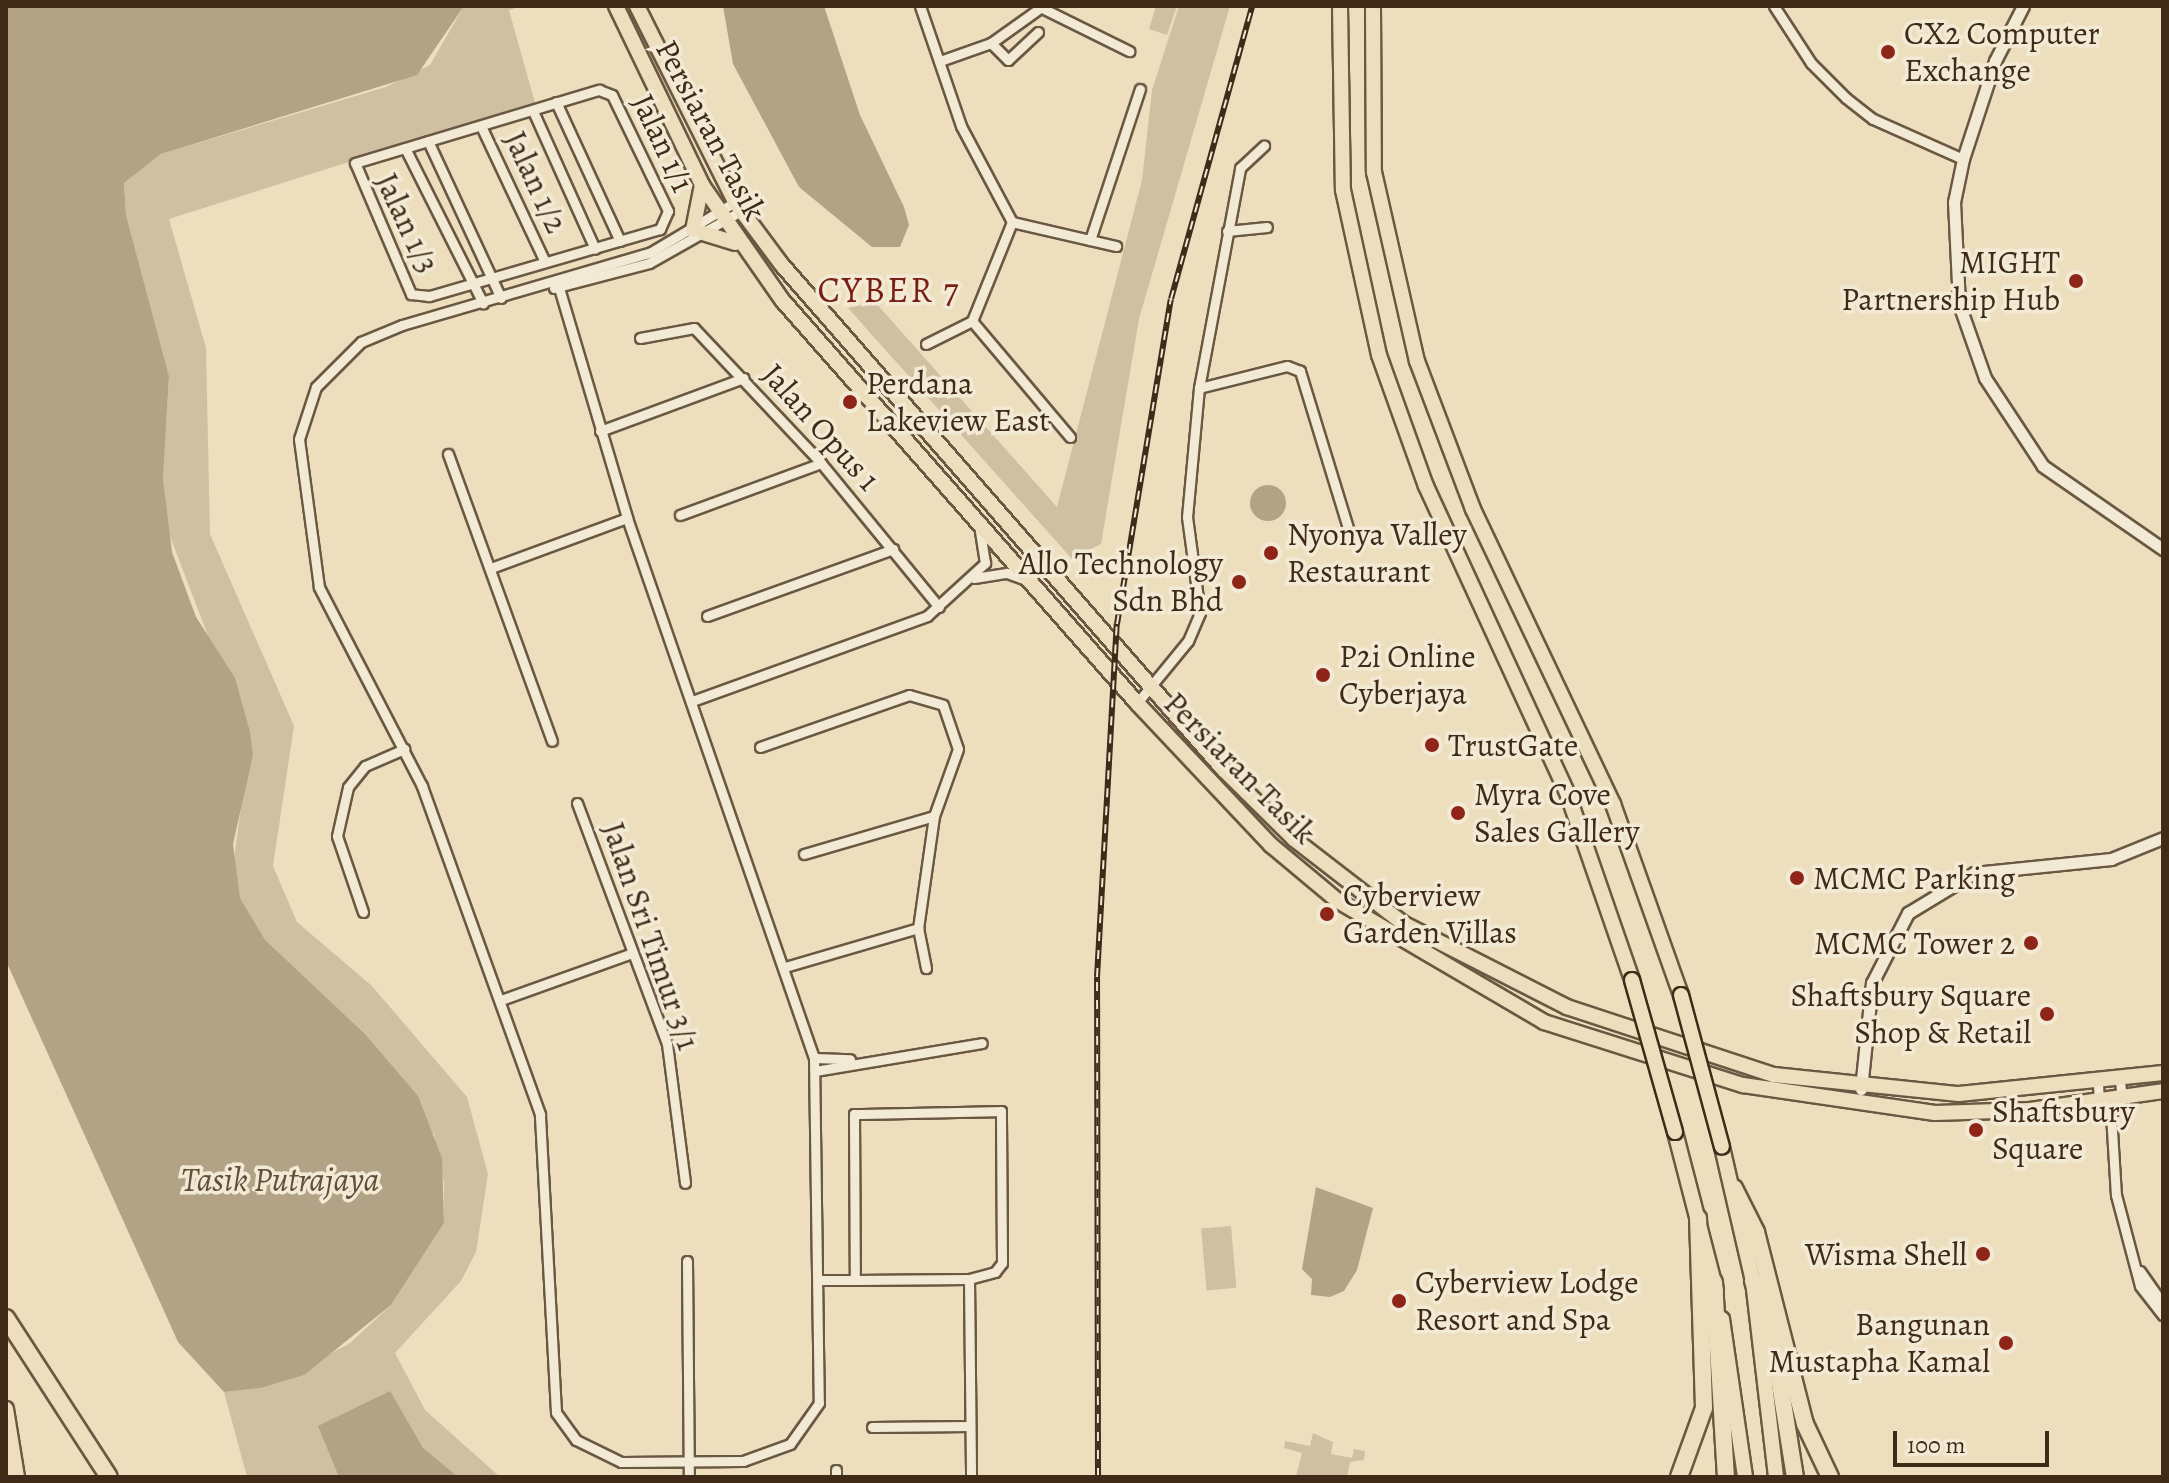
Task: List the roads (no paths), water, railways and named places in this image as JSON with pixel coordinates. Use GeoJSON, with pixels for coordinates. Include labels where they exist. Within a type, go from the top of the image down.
{"type":"FeatureCollection","features":[{"type":"Feature","properties":{"kind":"highway"},"geometry":{"type":"LineString","coordinates":[[1734,1188],[1756,1232],[1805,1424],[1830,1477]]}},
{"type":"Feature","properties":{"kind":"highway"},"geometry":{"type":"LineString","coordinates":[[1679,1477],[1704,1408],[1698,1218]]}},
{"type":"Feature","properties":{"kind":"highway"},"geometry":{"type":"LineString","coordinates":[[1753,1281],[1773,1340],[1795,1477]]}},
{"type":"Feature","properties":{"kind":"highway"},"geometry":{"type":"LineString","coordinates":[[1714,1282],[1726,1477]]}},
{"type":"Feature","properties":{"kind":"highway"},"geometry":{"type":"LineString","coordinates":[[6,1318],[109,1477]]}},
{"type":"Feature","properties":{"kind":"highway"},"geometry":{"type":"LineString","coordinates":[[6,1472],[16,1477]]}},
{"type":"Feature","properties":{"kind":"main road","name":"Persiaran Tasik"},"geometry":{"type":"LineString","coordinates":[[616,6],[702,185],[740,245],[1137,703],[1271,845],[1338,901],[1544,1022],[1743,1085],[1835,1104],[1935,1113],[2099,1103],[2163,1091]]}},
{"type":"Feature","properties":{"kind":"main road","name":"Persiaran Tasik"},"geometry":{"type":"LineString","coordinates":[[637,6],[738,207],[1151,688],[1270,818],[1441,946],[1640,1034],[1742,1067],[1861,1089],[1959,1094],[2098,1084],[2163,1073]]}},
{"type":"Feature","properties":{"kind":"main road"},"geometry":{"type":"LineString","coordinates":[[1340,6],[1343,190],[1379,355],[1426,486],[1568,795],[1632,980],[1714,1282],[1745,1477]]}},
{"type":"Feature","properties":{"kind":"main road"},"geometry":{"type":"LineString","coordinates":[[1373,6],[1374,172],[1417,361],[1473,509],[1613,804],[1681,995],[1734,1188],[1753,1281],[1776,1477]]}},
{"type":"Feature","properties":{"kind":"main road"},"geometry":{"type":"LineString","coordinates":[[702,185],[698,232],[740,245]]}},
{"type":"Feature","properties":{"kind":"main road"},"geometry":{"type":"LineString","coordinates":[[6,1409],[16,1477]]}},
{"type":"Feature","properties":{"kind":"street"},"geometry":{"type":"LineString","coordinates":[[920,6],[961,126],[1012,222],[1116,246]]}},
{"type":"Feature","properties":{"kind":"street"},"geometry":{"type":"LineString","coordinates":[[1774,6],[1811,63],[1846,98],[1873,119],[1963,159]]}},
{"type":"Feature","properties":{"kind":"street"},"geometry":{"type":"LineString","coordinates":[[2023,6],[1995,61],[1963,159],[1954,202],[1959,304],[1985,378],[2043,466],[2163,549]]}},
{"type":"Feature","properties":{"kind":"street"},"geometry":{"type":"LineString","coordinates":[[940,61],[991,43],[1039,7],[1129,51]]}},
{"type":"Feature","properties":{"kind":"street"},"geometry":{"type":"LineString","coordinates":[[991,43],[1008,60],[1038,32]]}},
{"type":"Feature","properties":{"kind":"street"},"geometry":{"type":"LineString","coordinates":[[1090,240],[1140,89]]}},
{"type":"Feature","properties":{"kind":"street","name":"Jalan 1/1"},"geometry":{"type":"LineString","coordinates":[[556,102],[609,91],[668,211],[660,229],[620,241]]}},
{"type":"Feature","properties":{"kind":"street"},"geometry":{"type":"LineString","coordinates":[[472,281],[620,241],[556,102],[405,148],[483,303]]}},
{"type":"Feature","properties":{"kind":"street"},"geometry":{"type":"LineString","coordinates":[[533,111],[595,249]]}},
{"type":"Feature","properties":{"kind":"street","name":"Jalan 1/2"},"geometry":{"type":"LineString","coordinates":[[481,126],[544,260]]}},
{"type":"Feature","properties":{"kind":"street"},"geometry":{"type":"LineString","coordinates":[[428,141],[501,298]]}},
{"type":"Feature","properties":{"kind":"street"},"geometry":{"type":"LineString","coordinates":[[1137,703],[1188,641],[1200,613],[1187,517],[1199,388],[1240,168],[1264,146]]}},
{"type":"Feature","properties":{"kind":"street","name":"Jalan 1/3"},"geometry":{"type":"LineString","coordinates":[[405,148],[353,167],[409,290],[424,298],[472,281]]}},
{"type":"Feature","properties":{"kind":"street"},"geometry":{"type":"LineString","coordinates":[[558,284],[627,518],[695,700],[814,1058],[821,1390],[808,1424],[766,1456],[688,1463],[606,1458],[576,1440],[556,1412],[548,1361],[544,1129],[501,1000],[404,749],[314,572],[300,463],[303,413],[324,374],[361,342],[501,298],[558,284],[587,282],[666,250],[738,207]]}},
{"type":"Feature","properties":{"kind":"street"},"geometry":{"type":"LineString","coordinates":[[926,344],[972,321],[1012,222]]}},
{"type":"Feature","properties":{"kind":"street"},"geometry":{"type":"LineString","coordinates":[[1227,231],[1267,227]]}},
{"type":"Feature","properties":{"kind":"street"},"geometry":{"type":"LineString","coordinates":[[558,284],[584,271],[666,250]]}},
{"type":"Feature","properties":{"kind":"street"},"geometry":{"type":"LineString","coordinates":[[584,271],[587,282]]}},
{"type":"Feature","properties":{"kind":"street"},"geometry":{"type":"LineString","coordinates":[[972,321],[1070,437]]}},
{"type":"Feature","properties":{"kind":"street","name":"Jalan Opus 1"},"geometry":{"type":"LineString","coordinates":[[640,338],[694,328],[821,463],[939,607]]}},
{"type":"Feature","properties":{"kind":"street"},"geometry":{"type":"LineString","coordinates":[[1199,388],[1287,366],[1300,371],[1351,538]]}},
{"type":"Feature","properties":{"kind":"street"},"geometry":{"type":"LineString","coordinates":[[600,431],[743,378]]}},
{"type":"Feature","properties":{"kind":"street"},"geometry":{"type":"LineString","coordinates":[[448,454],[552,741]]}},
{"type":"Feature","properties":{"kind":"street"},"geometry":{"type":"LineString","coordinates":[[680,515],[821,463]]}},
{"type":"Feature","properties":{"kind":"street"},"geometry":{"type":"LineString","coordinates":[[491,568],[627,518]]}},
{"type":"Feature","properties":{"kind":"street"},"geometry":{"type":"LineString","coordinates":[[695,700],[909,625],[939,607],[985,563],[976,520]]}},
{"type":"Feature","properties":{"kind":"street"},"geometry":{"type":"LineString","coordinates":[[707,616],[893,549]]}},
{"type":"Feature","properties":{"kind":"street"},"geometry":{"type":"LineString","coordinates":[[967,581],[993,572],[1032,582]]}},
{"type":"Feature","properties":{"kind":"street"},"geometry":{"type":"LineString","coordinates":[[760,747],[922,694],[943,705],[958,749],[934,816],[918,928],[926,968]]}},
{"type":"Feature","properties":{"kind":"street"},"geometry":{"type":"LineString","coordinates":[[363,912],[337,836],[341,815],[358,771],[404,749]]}},
{"type":"Feature","properties":{"kind":"street","name":"Jalan Sri Timur 3/1"},"geometry":{"type":"LineString","coordinates":[[577,803],[670,1059],[685,1183]]}},
{"type":"Feature","properties":{"kind":"street"},"geometry":{"type":"LineString","coordinates":[[804,854],[934,816]]}},
{"type":"Feature","properties":{"kind":"street"},"geometry":{"type":"LineString","coordinates":[[1861,1089],[1872,983],[1908,913],[1974,873],[2111,859],[2163,838]]}},
{"type":"Feature","properties":{"kind":"street"},"geometry":{"type":"LineString","coordinates":[[785,967],[918,928]]}},
{"type":"Feature","properties":{"kind":"street"},"geometry":{"type":"LineString","coordinates":[[501,1000],[632,953]]}},
{"type":"Feature","properties":{"kind":"street"},"geometry":{"type":"LineString","coordinates":[[815,1071],[862,1060],[982,1043]]}},
{"type":"Feature","properties":{"kind":"street"},"geometry":{"type":"LineString","coordinates":[[814,1058],[862,1060]]}},
{"type":"Feature","properties":{"kind":"street"},"geometry":{"type":"LineString","coordinates":[[2120,1081],[2122,1099],[2111,1114],[2116,1195],[2140,1286],[2163,1315]]}},
{"type":"Feature","properties":{"kind":"street"},"geometry":{"type":"LineString","coordinates":[[2098,1084],[2099,1103],[2111,1114]]}},
{"type":"Feature","properties":{"kind":"street"},"geometry":{"type":"LineString","coordinates":[[820,1280],[855,1280],[969,1279],[986,1277],[1002,1263],[1001,1111],[857,1112],[855,1280]]}},
{"type":"Feature","properties":{"kind":"street"},"geometry":{"type":"LineString","coordinates":[[2132,1257],[2163,1304]]}},
{"type":"Feature","properties":{"kind":"street"},"geometry":{"type":"LineString","coordinates":[[687,1261],[689,1477]]}},
{"type":"Feature","properties":{"kind":"street"},"geometry":{"type":"LineString","coordinates":[[969,1279],[971,1477]]}},
{"type":"Feature","properties":{"kind":"street"},"geometry":{"type":"LineString","coordinates":[[872,1427],[970,1426]]}},
{"type":"Feature","properties":{"kind":"water","name":"Tasik Putrajaya"},"geometry":{"type":"Polygon","coordinates":[[[6,6],[464,6],[417,75],[161,154],[124,183],[126,215],[169,376],[163,479],[172,552],[196,617],[235,678],[250,732],[253,755],[233,844],[240,898],[265,940],[364,1033],[418,1096],[442,1158],[444,1223],[391,1305],[304,1375],[260,1388],[224,1392],[178,1342],[6,961],[6,6]]]}},
{"type":"Feature","properties":{"kind":"water"},"geometry":{"type":"Polygon","coordinates":[[[723,6],[824,6],[860,115],[904,207],[909,225],[900,247],[872,247],[799,187],[733,64],[723,6]]]}},
{"type":"Feature","properties":{"kind":"water"},"geometry":{"type":"Polygon","coordinates":[[[1268,485],[1281,490],[1286,503],[1281,516],[1268,521],[1255,516],[1250,503],[1255,490],[1268,485]]]}},
{"type":"Feature","properties":{"kind":"water"},"geometry":{"type":"Polygon","coordinates":[[[1316,1187],[1373,1208],[1357,1270],[1344,1291],[1330,1297],[1311,1295],[1312,1279],[1302,1269],[1316,1187]]]}},
{"type":"Feature","properties":{"kind":"water"},"geometry":{"type":"Polygon","coordinates":[[[390,1391],[423,1448],[458,1477],[339,1477],[318,1426],[390,1391]]]}},
{"type":"Feature","properties":{"kind":"railway"},"geometry":{"type":"LineString","coordinates":[[1098,1477],[1097,977],[1117,624],[1171,299],[1252,6]]}},
{"type":"Feature","properties":{"kind":"place","name":"CX2 Computer Exchange"},"geometry":{"type":"Point","coordinates":[1888,52]}},
{"type":"Feature","properties":{"kind":"place","name":"MIGHT Partnership Hub"},"geometry":{"type":"Point","coordinates":[2076,281]}},
{"type":"Feature","properties":{"kind":"place","name":"Perdana Lakeview East"},"geometry":{"type":"Point","coordinates":[850,402]}},
{"type":"Feature","properties":{"kind":"place","name":"Nyonya Valley Restaurant"},"geometry":{"type":"Point","coordinates":[1271,553]}},
{"type":"Feature","properties":{"kind":"place","name":"Allo Technology Sdn Bhd"},"geometry":{"type":"Point","coordinates":[1239,582]}},
{"type":"Feature","properties":{"kind":"place","name":"P2i Online Cyberjaya"},"geometry":{"type":"Point","coordinates":[1323,675]}},
{"type":"Feature","properties":{"kind":"place","name":"TrustGate"},"geometry":{"type":"Point","coordinates":[1432,745]}},
{"type":"Feature","properties":{"kind":"place","name":"Myra Cove Sales Gallery"},"geometry":{"type":"Point","coordinates":[1458,813]}},
{"type":"Feature","properties":{"kind":"place","name":"MCMC Parking"},"geometry":{"type":"Point","coordinates":[1797,878]}},
{"type":"Feature","properties":{"kind":"place","name":"Cyberview Garden Villas"},"geometry":{"type":"Point","coordinates":[1327,914]}},
{"type":"Feature","properties":{"kind":"place","name":"MCMC Tower 2"},"geometry":{"type":"Point","coordinates":[2031,943]}},
{"type":"Feature","properties":{"kind":"place","name":"Shaftsbury Square Shop & Retail"},"geometry":{"type":"Point","coordinates":[2047,1014]}},
{"type":"Feature","properties":{"kind":"place","name":"Shaftsbury Square"},"geometry":{"type":"Point","coordinates":[1976,1130]}},
{"type":"Feature","properties":{"kind":"place","name":"Wisma Shell"},"geometry":{"type":"Point","coordinates":[1983,1254]}},
{"type":"Feature","properties":{"kind":"place","name":"Cyberview Lodge Resort and Spa"},"geometry":{"type":"Point","coordinates":[1399,1301]}},
{"type":"Feature","properties":{"kind":"place","name":"Bangunan Mustapha Kamal"},"geometry":{"type":"Point","coordinates":[2006,1343]}},
{"type":"Feature","properties":{"kind":"district","name":"CYBER 7"},"geometry":{"type":"Point","coordinates":[889,290]}}]}
